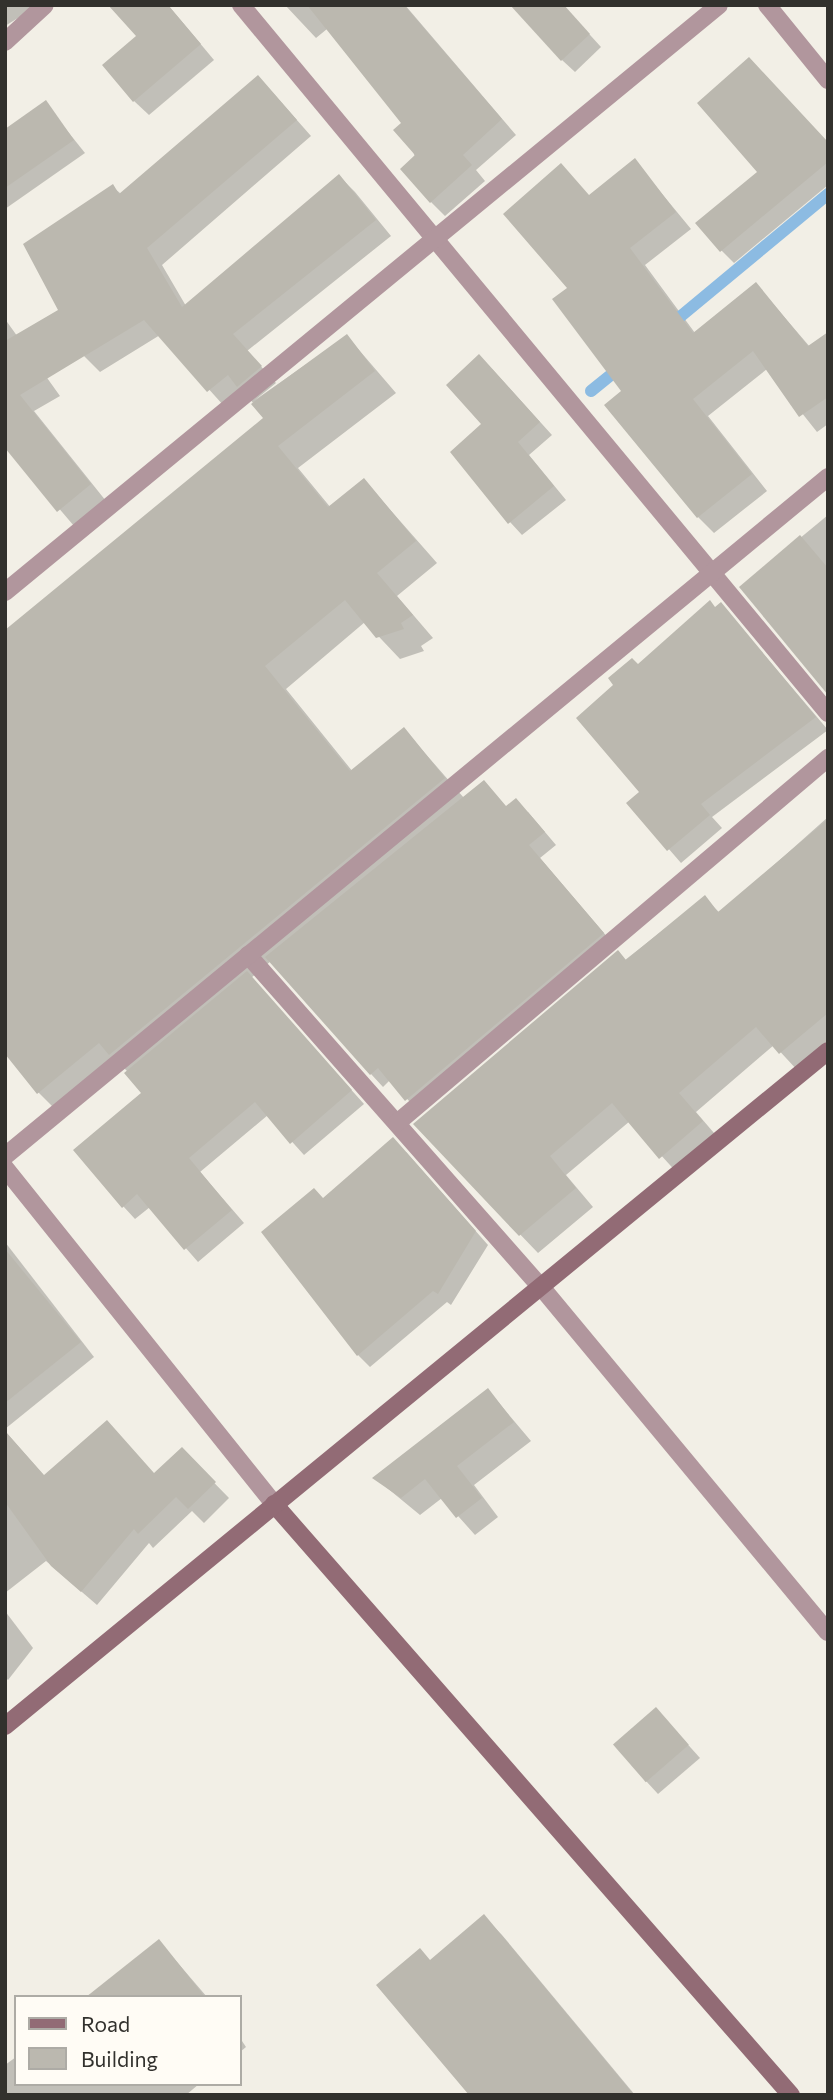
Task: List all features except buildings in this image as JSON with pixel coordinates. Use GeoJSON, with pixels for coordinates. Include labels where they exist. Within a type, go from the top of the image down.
{"type":"FeatureCollection","features":[{"type":"Feature","properties":{"kind":"street"},"geometry":{"type":"LineString","coordinates":[[5,42],[46,5]]}},
{"type":"Feature","properties":{"kind":"street"},"geometry":{"type":"LineString","coordinates":[[241,5],[828,713]]}},
{"type":"Feature","properties":{"kind":"street"},"geometry":{"type":"LineString","coordinates":[[5,593],[435,236],[719,5]]}},
{"type":"Feature","properties":{"kind":"street"},"geometry":{"type":"LineString","coordinates":[[767,5],[828,80]]}},
{"type":"Feature","properties":{"kind":"street"},"geometry":{"type":"LineString","coordinates":[[5,1156],[708,571],[828,477]]}},
{"type":"Feature","properties":{"kind":"street"},"geometry":{"type":"LineString","coordinates":[[397,1123],[828,758]]}},
{"type":"Feature","properties":{"kind":"street"},"geometry":{"type":"LineString","coordinates":[[248,955],[542,1288],[828,1632]]}},
{"type":"Feature","properties":{"kind":"street"},"geometry":{"type":"LineString","coordinates":[[5,1726],[828,1051]]}},
{"type":"Feature","properties":{"kind":"street"},"geometry":{"type":"LineString","coordinates":[[5,1168],[274,1504],[791,2095]]}},
{"type":"Feature","properties":{"kind":"waterway"},"geometry":{"type":"LineString","coordinates":[[669,326],[828,194]]}},
{"type":"Feature","properties":{"kind":"waterway"},"geometry":{"type":"LineString","coordinates":[[591,391],[621,367]]}}]}
